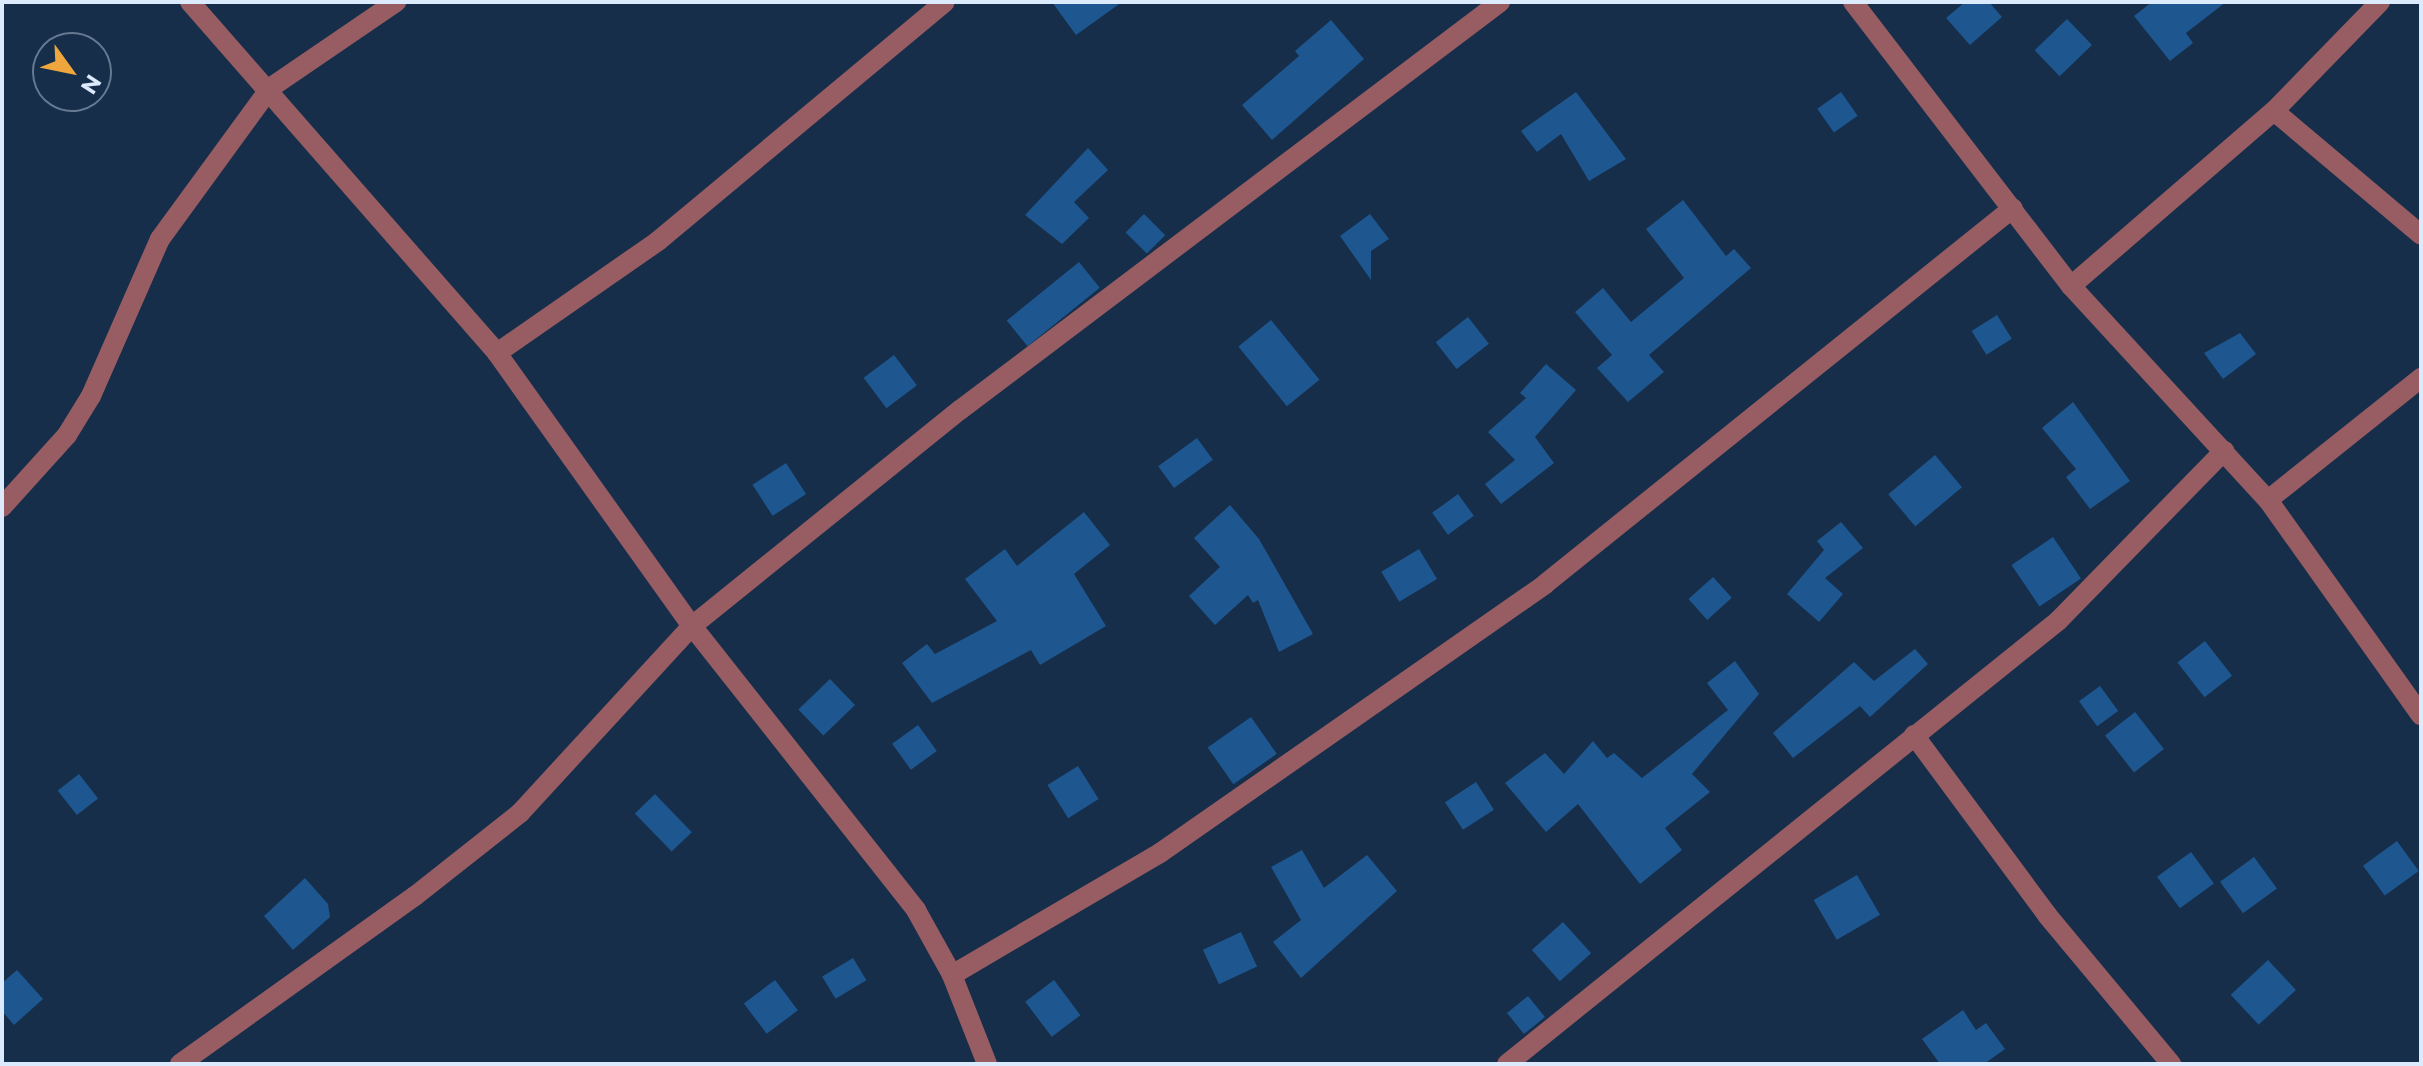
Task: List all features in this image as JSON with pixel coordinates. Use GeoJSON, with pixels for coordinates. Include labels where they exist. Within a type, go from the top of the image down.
{"type":"FeatureCollection","features":[{"type":"Feature","properties":{"kind":"street"},"geometry":{"type":"LineString","coordinates":[[190,2],[270,88],[497,353],[692,626],[916,910],[952,975],[987,1064]]}},
{"type":"Feature","properties":{"kind":"street"},"geometry":{"type":"LineString","coordinates":[[2,507],[67,435],[91,396],[160,239],[270,88],[396,2]]}},
{"type":"Feature","properties":{"kind":"street"},"geometry":{"type":"LineString","coordinates":[[497,353],[658,241],[945,2]]}},
{"type":"Feature","properties":{"kind":"street"},"geometry":{"type":"LineString","coordinates":[[180,1064],[415,896],[520,813],[692,626],[960,410],[1500,2]]}},
{"type":"Feature","properties":{"kind":"street"},"geometry":{"type":"LineString","coordinates":[[1853,2],[2071,286],[2268,500],[2421,715]]}},
{"type":"Feature","properties":{"kind":"street"},"geometry":{"type":"LineString","coordinates":[[2071,286],[2274,111],[2380,2]]}},
{"type":"Feature","properties":{"kind":"street"},"geometry":{"type":"LineString","coordinates":[[2274,111],[2421,235]]}},
{"type":"Feature","properties":{"kind":"street"},"geometry":{"type":"LineString","coordinates":[[952,975],[1160,853],[1545,584],[2013,208]]}},
{"type":"Feature","properties":{"kind":"street"},"geometry":{"type":"LineString","coordinates":[[2268,500],[2421,378]]}},
{"type":"Feature","properties":{"kind":"street"},"geometry":{"type":"LineString","coordinates":[[1507,1064],[2058,621],[2224,451]]}},
{"type":"Feature","properties":{"kind":"street"},"geometry":{"type":"LineString","coordinates":[[1914,735],[2047,915],[2171,1064]]}},
{"type":"Feature","properties":{"kind":"building"},"geometry":{"type":"Polygon","coordinates":[[[1052,2],[1122,2],[1076,35],[1052,2]]]}},
{"type":"Feature","properties":{"kind":"building"},"geometry":{"type":"Polygon","coordinates":[[[1965,2],[1989,2],[2002,17],[1970,45],[1946,18],[1965,2]]]}},
{"type":"Feature","properties":{"kind":"building"},"geometry":{"type":"Polygon","coordinates":[[[2152,2],[2226,2],[2186,33],[2193,43],[2170,61],[2134,16],[2152,2]]]}},
{"type":"Feature","properties":{"kind":"building"},"geometry":{"type":"Polygon","coordinates":[[[2067,19],[2092,45],[2060,76],[2035,50],[2067,19]]]}},
{"type":"Feature","properties":{"kind":"building"},"geometry":{"type":"Polygon","coordinates":[[[1331,20],[1364,59],[1272,140],[1242,105],[1299,56],[1295,51],[1331,20]]]}},
{"type":"Feature","properties":{"kind":"building"},"geometry":{"type":"Polygon","coordinates":[[[1576,92],[1626,159],[1589,181],[1561,134],[1537,152],[1521,131],[1576,92]]]}},
{"type":"Feature","properties":{"kind":"building"},"geometry":{"type":"Polygon","coordinates":[[[1841,92],[1858,116],[1834,132],[1817,109],[1841,92]]]}},
{"type":"Feature","properties":{"kind":"building"},"geometry":{"type":"Polygon","coordinates":[[[1088,148],[1108,170],[1074,202],[1089,218],[1062,244],[1025,215],[1088,148]]]}},
{"type":"Feature","properties":{"kind":"building"},"geometry":{"type":"Polygon","coordinates":[[[1683,200],[1726,256],[1734,249],[1751,268],[1649,355],[1664,372],[1628,402],[1597,368],[1612,355],[1575,312],[1603,288],[1631,322],[1684,278],[1646,229],[1683,200]]]}},
{"type":"Feature","properties":{"kind":"building"},"geometry":{"type":"Polygon","coordinates":[[[1144,214],[1165,235],[1147,254],[1126,232],[1144,214]]]}},
{"type":"Feature","properties":{"kind":"building"},"geometry":{"type":"Polygon","coordinates":[[[1370,214],[1389,239],[1371,251],[1371,280],[1340,236],[1370,214]]]}},
{"type":"Feature","properties":{"kind":"building"},"geometry":{"type":"Polygon","coordinates":[[[1079,262],[1100,288],[1027,346],[1007,321],[1079,262]]]}},
{"type":"Feature","properties":{"kind":"building"},"geometry":{"type":"Polygon","coordinates":[[[1997,315],[2012,339],[1986,355],[1972,331],[1997,315]]]}},
{"type":"Feature","properties":{"kind":"building"},"geometry":{"type":"Polygon","coordinates":[[[1468,317],[1489,344],[1457,369],[1436,342],[1468,317]]]}},
{"type":"Feature","properties":{"kind":"building"},"geometry":{"type":"Polygon","coordinates":[[[1271,320],[1319,380],[1287,406],[1238,346],[1271,320]]]}},
{"type":"Feature","properties":{"kind":"building"},"geometry":{"type":"Polygon","coordinates":[[[2240,333],[2256,354],[2223,379],[2204,353],[2240,333]]]}},
{"type":"Feature","properties":{"kind":"building"},"geometry":{"type":"Polygon","coordinates":[[[894,355],[917,385],[887,408],[864,378],[894,355]]]}},
{"type":"Feature","properties":{"kind":"building"},"geometry":{"type":"Polygon","coordinates":[[[1546,364],[1576,390],[1535,437],[1554,463],[1501,504],[1485,484],[1515,460],[1488,432],[1526,398],[1520,393],[1546,364]]]}},
{"type":"Feature","properties":{"kind":"building"},"geometry":{"type":"Polygon","coordinates":[[[2073,402],[2130,481],[2090,509],[2066,477],[2076,469],[2042,428],[2073,402]]]}},
{"type":"Feature","properties":{"kind":"building"},"geometry":{"type":"Polygon","coordinates":[[[1197,438],[1213,460],[1174,488],[1158,466],[1197,438]]]}},
{"type":"Feature","properties":{"kind":"building"},"geometry":{"type":"Polygon","coordinates":[[[1935,455],[1962,487],[1915,526],[1888,494],[1935,455]]]}},
{"type":"Feature","properties":{"kind":"building"},"geometry":{"type":"Polygon","coordinates":[[[786,463],[806,494],[773,516],[752,485],[786,463]]]}},
{"type":"Feature","properties":{"kind":"building"},"geometry":{"type":"Polygon","coordinates":[[[1458,494],[1474,516],[1448,535],[1432,513],[1458,494]]]}},
{"type":"Feature","properties":{"kind":"building"},"geometry":{"type":"Polygon","coordinates":[[[1230,505],[1259,539],[1313,634],[1279,652],[1258,600],[1253,603],[1248,595],[1215,625],[1189,596],[1220,567],[1194,538],[1230,505]]]}},
{"type":"Feature","properties":{"kind":"building"},"geometry":{"type":"Polygon","coordinates":[[[1084,512],[1110,545],[1074,574],[1106,626],[1040,665],[1031,650],[932,703],[902,663],[927,644],[935,654],[997,621],[965,579],[1005,549],[1017,566],[1084,512]]]}},
{"type":"Feature","properties":{"kind":"building"},"geometry":{"type":"Polygon","coordinates":[[[1841,522],[1863,548],[1825,578],[1843,594],[1819,622],[1787,594],[1824,550],[1817,541],[1841,522]]]}},
{"type":"Feature","properties":{"kind":"building"},"geometry":{"type":"Polygon","coordinates":[[[2053,537],[2081,578],[2040,606],[2012,565],[2053,537]]]}},
{"type":"Feature","properties":{"kind":"building"},"geometry":{"type":"Polygon","coordinates":[[[1419,549],[1437,579],[1399,602],[1381,572],[1419,549]]]}},
{"type":"Feature","properties":{"kind":"building"},"geometry":{"type":"Polygon","coordinates":[[[1713,577],[1732,598],[1707,620],[1688,599],[1713,577]]]}},
{"type":"Feature","properties":{"kind":"building"},"geometry":{"type":"Polygon","coordinates":[[[2205,641],[2232,676],[2205,697],[2177,663],[2205,641]]]}},
{"type":"Feature","properties":{"kind":"building"},"geometry":{"type":"Polygon","coordinates":[[[1915,649],[1928,664],[1870,717],[1860,706],[1793,758],[1773,733],[1854,662],[1874,681],[1915,649]]]}},
{"type":"Feature","properties":{"kind":"building"},"geometry":{"type":"Polygon","coordinates":[[[1735,661],[1759,694],[1692,774],[1710,792],[1665,828],[1682,850],[1640,884],[1578,804],[1546,832],[1505,783],[1545,753],[1564,774],[1593,741],[1607,758],[1614,753],[1642,778],[1728,710],[1707,683],[1735,661]]]}},
{"type":"Feature","properties":{"kind":"building"},"geometry":{"type":"Polygon","coordinates":[[[830,679],[855,705],[823,735],[798,710],[830,679]]]}},
{"type":"Feature","properties":{"kind":"building"},"geometry":{"type":"Polygon","coordinates":[[[2100,686],[2118,711],[2097,726],[2079,701],[2100,686]]]}},
{"type":"Feature","properties":{"kind":"building"},"geometry":{"type":"Polygon","coordinates":[[[2135,712],[2164,749],[2134,772],[2105,735],[2135,712]]]}},
{"type":"Feature","properties":{"kind":"building"},"geometry":{"type":"Polygon","coordinates":[[[1251,717],[1277,754],[1233,784],[1208,747],[1251,717]]]}},
{"type":"Feature","properties":{"kind":"building"},"geometry":{"type":"Polygon","coordinates":[[[918,725],[937,751],[911,770],[892,744],[918,725]]]}},
{"type":"Feature","properties":{"kind":"building"},"geometry":{"type":"Polygon","coordinates":[[[1078,766],[1099,799],[1068,818],[1047,785],[1078,766]]]}},
{"type":"Feature","properties":{"kind":"building"},"geometry":{"type":"Polygon","coordinates":[[[79,774],[98,798],[77,815],[58,791],[79,774]]]}},
{"type":"Feature","properties":{"kind":"building"},"geometry":{"type":"Polygon","coordinates":[[[1476,782],[1494,810],[1463,830],[1445,802],[1476,782]]]}},
{"type":"Feature","properties":{"kind":"building"},"geometry":{"type":"Polygon","coordinates":[[[655,794],[692,832],[672,852],[635,813],[655,794]]]}},
{"type":"Feature","properties":{"kind":"building"},"geometry":{"type":"Polygon","coordinates":[[[2397,841],[2419,871],[2385,896],[2363,866],[2397,841]]]}},
{"type":"Feature","properties":{"kind":"building"},"geometry":{"type":"Polygon","coordinates":[[[1302,850],[1324,888],[1367,855],[1397,891],[1301,978],[1273,942],[1301,920],[1271,867],[1302,850]]]}},
{"type":"Feature","properties":{"kind":"building"},"geometry":{"type":"Polygon","coordinates":[[[2191,852],[2214,884],[2180,908],[2157,877],[2191,852]]]}},
{"type":"Feature","properties":{"kind":"building"},"geometry":{"type":"Polygon","coordinates":[[[2254,857],[2277,889],[2243,913],[2220,882],[2254,857]]]}},
{"type":"Feature","properties":{"kind":"building"},"geometry":{"type":"Polygon","coordinates":[[[1857,875],[1880,915],[1837,940],[1814,900],[1857,875]]]}},
{"type":"Feature","properties":{"kind":"building"},"geometry":{"type":"Polygon","coordinates":[[[305,878],[328,904],[330,917],[293,950],[264,916],[305,878]]]}},
{"type":"Feature","properties":{"kind":"building"},"geometry":{"type":"Polygon","coordinates":[[[1563,922],[1591,953],[1560,981],[1532,950],[1563,922]]]}},
{"type":"Feature","properties":{"kind":"building"},"geometry":{"type":"Polygon","coordinates":[[[1241,932],[1257,966],[1219,984],[1203,950],[1241,932]]]}},
{"type":"Feature","properties":{"kind":"building"},"geometry":{"type":"Polygon","coordinates":[[[853,958],[866,980],[836,999],[822,977],[853,958]]]}},
{"type":"Feature","properties":{"kind":"building"},"geometry":{"type":"Polygon","coordinates":[[[2268,960],[2296,990],[2259,1025],[2231,995],[2268,960]]]}},
{"type":"Feature","properties":{"kind":"building"},"geometry":{"type":"Polygon","coordinates":[[[17,970],[43,999],[14,1025],[2,1011],[2,983],[17,970]]]}},
{"type":"Feature","properties":{"kind":"building"},"geometry":{"type":"Polygon","coordinates":[[[775,980],[798,1010],[767,1034],[744,1003],[775,980]]]}},
{"type":"Feature","properties":{"kind":"building"},"geometry":{"type":"Polygon","coordinates":[[[1054,980],[1080,1015],[1052,1037],[1025,1002],[1054,980]]]}},
{"type":"Feature","properties":{"kind":"building"},"geometry":{"type":"Polygon","coordinates":[[[1528,996],[1545,1017],[1524,1034],[1507,1013],[1528,996]]]}},
{"type":"Feature","properties":{"kind":"building"},"geometry":{"type":"Polygon","coordinates":[[[1963,1010],[1976,1030],[1986,1023],[2005,1049],[1984,1064],[1940,1064],[1922,1039],[1963,1010]]]}}]}
